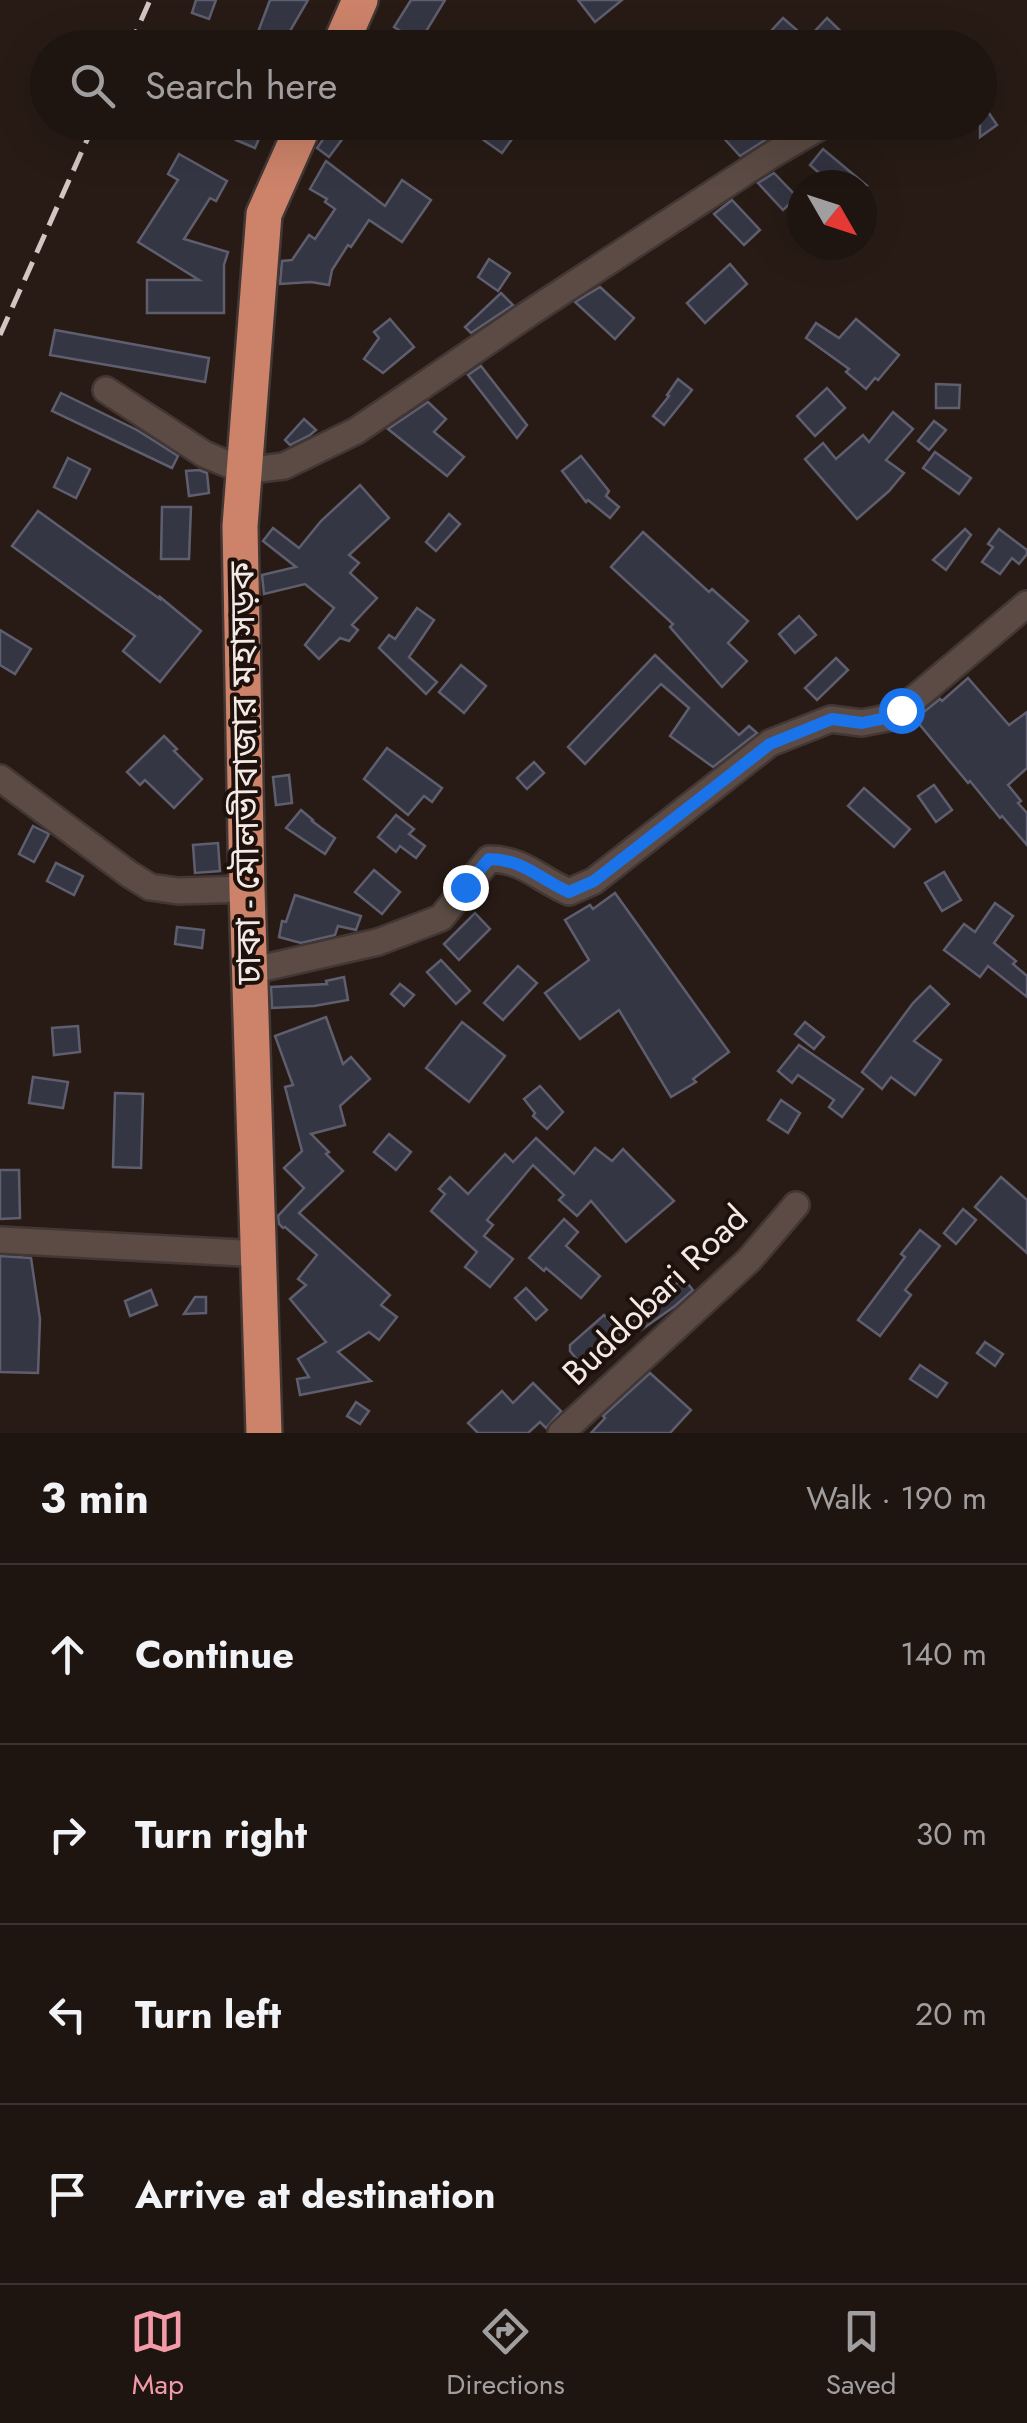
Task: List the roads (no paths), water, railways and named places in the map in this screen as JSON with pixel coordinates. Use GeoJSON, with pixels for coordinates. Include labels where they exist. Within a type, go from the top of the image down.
{"type":"FeatureCollection","features":[{"type":"Feature","properties":{"kind":"highway"},"geometry":{"type":"LineString","coordinates":[[347,30],[360,0]]}},
{"type":"Feature","properties":{"kind":"highway","name":"ঢাকা - মৌলভীবাজার মহাসড়ক"},"geometry":{"type":"LineString","coordinates":[[264,1433],[240,526],[264,214],[297,140]]}},
{"type":"Feature","properties":{"kind":"street"},"geometry":{"type":"LineString","coordinates":[[106,390],[204,454],[244,471],[284,466],[356,432],[594,270],[797,140]]}},
{"type":"Feature","properties":{"kind":"street"},"geometry":{"type":"LineString","coordinates":[[250,971],[378,942],[441,918],[489,859],[506,859],[524,866],[569,892],[594,881],[770,744],[832,719],[862,723],[901,710],[1027,604]]}},
{"type":"Feature","properties":{"kind":"street"},"geometry":{"type":"LineString","coordinates":[[0,778],[150,886],[178,892],[247,889]]}},
{"type":"Feature","properties":{"kind":"street","name":"Buddobari Road"},"geometry":{"type":"LineString","coordinates":[[561,1433],[749,1260],[796,1204]]}},
{"type":"Feature","properties":{"kind":"street"},"geometry":{"type":"LineString","coordinates":[[0,1240],[258,1254]]}},
{"type":"Feature","properties":{"kind":"railway"},"geometry":{"type":"LineString","coordinates":[[137,30],[150,0]]}},
{"type":"Feature","properties":{"kind":"railway"},"geometry":{"type":"LineString","coordinates":[[0,335],[87,140]]}}]}
